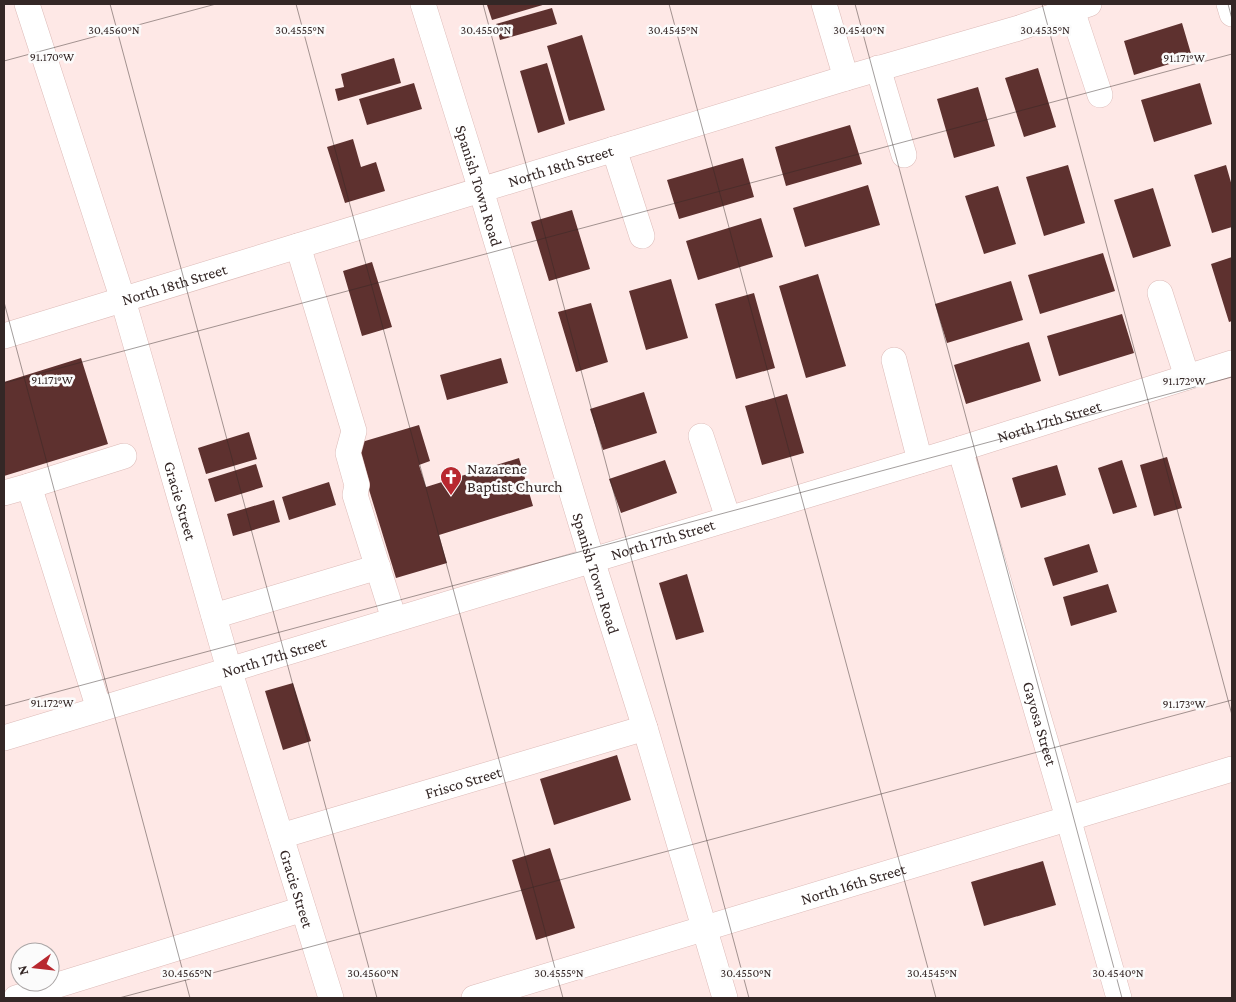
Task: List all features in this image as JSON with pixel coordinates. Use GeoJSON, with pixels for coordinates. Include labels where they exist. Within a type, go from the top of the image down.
{"type":"FeatureCollection","features":[{"type":"Feature","properties":{"kind":"street","name":"Gracie Street"},"geometry":{"type":"LineString","coordinates":[[27,4],[123,300],[229,670],[331,998]]}},
{"type":"Feature","properties":{"kind":"street","name":"Spanish Town Road"},"geometry":{"type":"LineString","coordinates":[[423,4],[645,728],[725,998]]}},
{"type":"Feature","properties":{"kind":"street"},"geometry":{"type":"LineString","coordinates":[[824,4],[846,78]]}},
{"type":"Feature","properties":{"kind":"street"},"geometry":{"type":"LineString","coordinates":[[1229,4],[1232,14]]}},
{"type":"Feature","properties":{"kind":"street","name":"North 18th Street"},"geometry":{"type":"LineString","coordinates":[[4,336],[878,68],[1019,28],[1081,7]]}},
{"type":"Feature","properties":{"kind":"street"},"geometry":{"type":"LineString","coordinates":[[1081,7],[1100,95]]}},
{"type":"Feature","properties":{"kind":"street"},"geometry":{"type":"LineString","coordinates":[[878,68],[904,155]]}},
{"type":"Feature","properties":{"kind":"street"},"geometry":{"type":"LineString","coordinates":[[614,149],[642,236]]}},
{"type":"Feature","properties":{"kind":"street"},"geometry":{"type":"LineString","coordinates":[[298,246],[354,431],[348,454],[357,485],[355,495],[394,619]]}},
{"type":"Feature","properties":{"kind":"street"},"geometry":{"type":"LineString","coordinates":[[1160,293],[1187,377]]}},
{"type":"Feature","properties":{"kind":"street"},"geometry":{"type":"LineString","coordinates":[[894,360],[920,461]]}},
{"type":"Feature","properties":{"kind":"street","name":"North 17th Street"},"geometry":{"type":"LineString","coordinates":[[4,738],[960,449],[1232,363]]}},
{"type":"Feature","properties":{"kind":"street"},"geometry":{"type":"LineString","coordinates":[[701,436],[728,518]]}},
{"type":"Feature","properties":{"kind":"street","name":"Gayosa Street"},"geometry":{"type":"LineString","coordinates":[[960,449],[1119,998]]}},
{"type":"Feature","properties":{"kind":"street"},"geometry":{"type":"LineString","coordinates":[[4,493],[124,456]]}},
{"type":"Feature","properties":{"kind":"street"},"geometry":{"type":"LineString","coordinates":[[29,486],[99,709]]}},
{"type":"Feature","properties":{"kind":"street"},"geometry":{"type":"LineString","coordinates":[[214,616],[378,567]]}},
{"type":"Feature","properties":{"kind":"street","name":"Frisco Street"},"geometry":{"type":"LineString","coordinates":[[281,836],[645,728]]}},
{"type":"Feature","properties":{"kind":"street","name":"North 16th Street"},"geometry":{"type":"LineString","coordinates":[[474,998],[1232,768]]}},
{"type":"Feature","properties":{"kind":"street"},"geometry":{"type":"LineString","coordinates":[[16,998],[303,909]]}},
{"type":"Feature","properties":{"kind":"building"},"geometry":{"type":"Polygon","coordinates":[[[546,4],[492,20],[487,5],[546,4]]]}},
{"type":"Feature","properties":{"kind":"building"},"geometry":{"type":"Polygon","coordinates":[[[552,8],[557,24],[500,40],[496,24],[552,8]]]}},
{"type":"Feature","properties":{"kind":"building"},"geometry":{"type":"Polygon","coordinates":[[[1182,23],[1192,57],[1134,75],[1124,41],[1182,23]]]}},
{"type":"Feature","properties":{"kind":"building"},"geometry":{"type":"Polygon","coordinates":[[[582,35],[605,110],[569,121],[547,46],[582,35]]]}},
{"type":"Feature","properties":{"kind":"building"},"geometry":{"type":"Polygon","coordinates":[[[394,58],[401,83],[338,101],[335,89],[344,87],[341,74],[394,58]]]}},
{"type":"Feature","properties":{"kind":"building"},"geometry":{"type":"Polygon","coordinates":[[[547,63],[565,124],[538,133],[520,71],[547,63]]]}},
{"type":"Feature","properties":{"kind":"building"},"geometry":{"type":"Polygon","coordinates":[[[1038,68],[1056,127],[1024,137],[1005,78],[1038,68]]]}},
{"type":"Feature","properties":{"kind":"building"},"geometry":{"type":"Polygon","coordinates":[[[414,83],[422,109],[367,125],[359,99],[414,83]]]}},
{"type":"Feature","properties":{"kind":"building"},"geometry":{"type":"Polygon","coordinates":[[[1200,83],[1212,124],[1154,142],[1141,100],[1200,83]]]}},
{"type":"Feature","properties":{"kind":"building"},"geometry":{"type":"Polygon","coordinates":[[[978,87],[995,146],[954,158],[937,99],[978,87]]]}},
{"type":"Feature","properties":{"kind":"building"},"geometry":{"type":"Polygon","coordinates":[[[850,125],[862,164],[786,186],[775,147],[850,125]]]}},
{"type":"Feature","properties":{"kind":"building"},"geometry":{"type":"Polygon","coordinates":[[[353,139],[361,167],[376,162],[385,191],[345,203],[327,147],[353,139]]]}},
{"type":"Feature","properties":{"kind":"building"},"geometry":{"type":"Polygon","coordinates":[[[743,158],[754,197],[679,219],[667,180],[743,158]]]}},
{"type":"Feature","properties":{"kind":"building"},"geometry":{"type":"Polygon","coordinates":[[[1068,165],[1085,223],[1044,236],[1026,177],[1068,165]]]}},
{"type":"Feature","properties":{"kind":"building"},"geometry":{"type":"Polygon","coordinates":[[[1226,165],[1232,186],[1232,227],[1212,233],[1194,175],[1226,165]]]}},
{"type":"Feature","properties":{"kind":"building"},"geometry":{"type":"Polygon","coordinates":[[[868,185],[880,225],[805,247],[793,208],[868,185]]]}},
{"type":"Feature","properties":{"kind":"building"},"geometry":{"type":"Polygon","coordinates":[[[998,186],[1016,244],[984,254],[965,196],[998,186]]]}},
{"type":"Feature","properties":{"kind":"building"},"geometry":{"type":"Polygon","coordinates":[[[1153,188],[1171,246],[1133,258],[1114,200],[1153,188]]]}},
{"type":"Feature","properties":{"kind":"building"},"geometry":{"type":"Polygon","coordinates":[[[572,210],[590,269],[549,281],[531,222],[572,210]]]}},
{"type":"Feature","properties":{"kind":"building"},"geometry":{"type":"Polygon","coordinates":[[[761,218],[773,257],[698,280],[686,241],[761,218]]]}},
{"type":"Feature","properties":{"kind":"building"},"geometry":{"type":"Polygon","coordinates":[[[1103,253],[1115,291],[1040,314],[1028,275],[1103,253]]]}},
{"type":"Feature","properties":{"kind":"building"},"geometry":{"type":"Polygon","coordinates":[[[1232,257],[1232,321],[1229,322],[1211,264],[1232,257]]]}},
{"type":"Feature","properties":{"kind":"building"},"geometry":{"type":"Polygon","coordinates":[[[372,262],[392,327],[362,336],[343,271],[372,262]]]}},
{"type":"Feature","properties":{"kind":"building"},"geometry":{"type":"Polygon","coordinates":[[[818,274],[846,366],[806,378],[779,286],[818,274]]]}},
{"type":"Feature","properties":{"kind":"building"},"geometry":{"type":"Polygon","coordinates":[[[671,279],[688,338],[646,350],[629,291],[671,279]]]}},
{"type":"Feature","properties":{"kind":"building"},"geometry":{"type":"Polygon","coordinates":[[[1011,281],[1023,320],[947,343],[935,304],[1011,281]]]}},
{"type":"Feature","properties":{"kind":"building"},"geometry":{"type":"Polygon","coordinates":[[[754,293],[775,368],[736,379],[715,304],[754,293]]]}},
{"type":"Feature","properties":{"kind":"building"},"geometry":{"type":"Polygon","coordinates":[[[591,303],[608,362],[576,372],[558,312],[591,303]]]}},
{"type":"Feature","properties":{"kind":"building"},"geometry":{"type":"Polygon","coordinates":[[[1122,314],[1134,353],[1059,376],[1047,336],[1122,314]]]}},
{"type":"Feature","properties":{"kind":"building"},"geometry":{"type":"Polygon","coordinates":[[[1029,342],[1041,381],[966,404],[954,365],[1029,342]]]}},
{"type":"Feature","properties":{"kind":"building"},"geometry":{"type":"Polygon","coordinates":[[[81,358],[108,444],[4,476],[4,382],[81,358]]]}},
{"type":"Feature","properties":{"kind":"building"},"geometry":{"type":"Polygon","coordinates":[[[501,358],[508,383],[447,400],[440,375],[501,358]]]}},
{"type":"Feature","properties":{"kind":"building"},"geometry":{"type":"Polygon","coordinates":[[[644,392],[657,433],[603,450],[590,409],[644,392]]]}},
{"type":"Feature","properties":{"kind":"building"},"geometry":{"type":"Polygon","coordinates":[[[787,394],[804,453],[762,465],[745,406],[787,394]]]}},
{"type":"Feature","properties":{"kind":"building","name":"Nazarene Baptist Church"},"geometry":{"type":"Polygon","coordinates":[[[419,425],[430,461],[419,465],[426,487],[519,458],[533,506],[439,535],[447,563],[396,578],[355,444],[419,425]]]}},
{"type":"Feature","properties":{"kind":"building"},"geometry":{"type":"Polygon","coordinates":[[[249,432],[257,459],[206,474],[198,448],[249,432]]]}},
{"type":"Feature","properties":{"kind":"building"},"geometry":{"type":"Polygon","coordinates":[[[1167,457],[1182,508],[1154,516],[1140,465],[1167,457]]]}},
{"type":"Feature","properties":{"kind":"building"},"geometry":{"type":"Polygon","coordinates":[[[665,460],[677,493],[621,513],[609,479],[665,460]]]}},
{"type":"Feature","properties":{"kind":"building"},"geometry":{"type":"Polygon","coordinates":[[[1122,460],[1137,507],[1113,514],[1098,468],[1122,460]]]}},
{"type":"Feature","properties":{"kind":"building"},"geometry":{"type":"Polygon","coordinates":[[[256,464],[263,487],[215,502],[208,479],[256,464]]]}},
{"type":"Feature","properties":{"kind":"building"},"geometry":{"type":"Polygon","coordinates":[[[1057,465],[1066,495],[1021,508],[1012,478],[1057,465]]]}},
{"type":"Feature","properties":{"kind":"building"},"geometry":{"type":"Polygon","coordinates":[[[329,482],[336,505],[289,520],[282,497],[329,482]]]}},
{"type":"Feature","properties":{"kind":"building"},"geometry":{"type":"Polygon","coordinates":[[[274,500],[280,522],[233,536],[227,514],[274,500]]]}},
{"type":"Feature","properties":{"kind":"building"},"geometry":{"type":"Polygon","coordinates":[[[1089,544],[1098,572],[1053,586],[1044,558],[1089,544]]]}},
{"type":"Feature","properties":{"kind":"building"},"geometry":{"type":"Polygon","coordinates":[[[687,574],[704,632],[676,640],[659,583],[687,574]]]}},
{"type":"Feature","properties":{"kind":"building"},"geometry":{"type":"Polygon","coordinates":[[[1108,584],[1117,612],[1071,626],[1063,597],[1108,584]]]}},
{"type":"Feature","properties":{"kind":"building"},"geometry":{"type":"Polygon","coordinates":[[[293,683],[311,741],[283,750],[265,691],[293,683]]]}},
{"type":"Feature","properties":{"kind":"building"},"geometry":{"type":"Polygon","coordinates":[[[617,755],[631,800],[554,825],[540,779],[617,755]]]}},
{"type":"Feature","properties":{"kind":"building"},"geometry":{"type":"Polygon","coordinates":[[[550,848],[575,928],[536,940],[512,860],[550,848]]]}},
{"type":"Feature","properties":{"kind":"building"},"geometry":{"type":"Polygon","coordinates":[[[1043,861],[1056,905],[984,926],[971,882],[1043,861]]]}},
{"type":"Feature","properties":{"kind":"place","name":"Nazarene Baptist Church"},"geometry":{"type":"Point","coordinates":[451,496]}}]}
